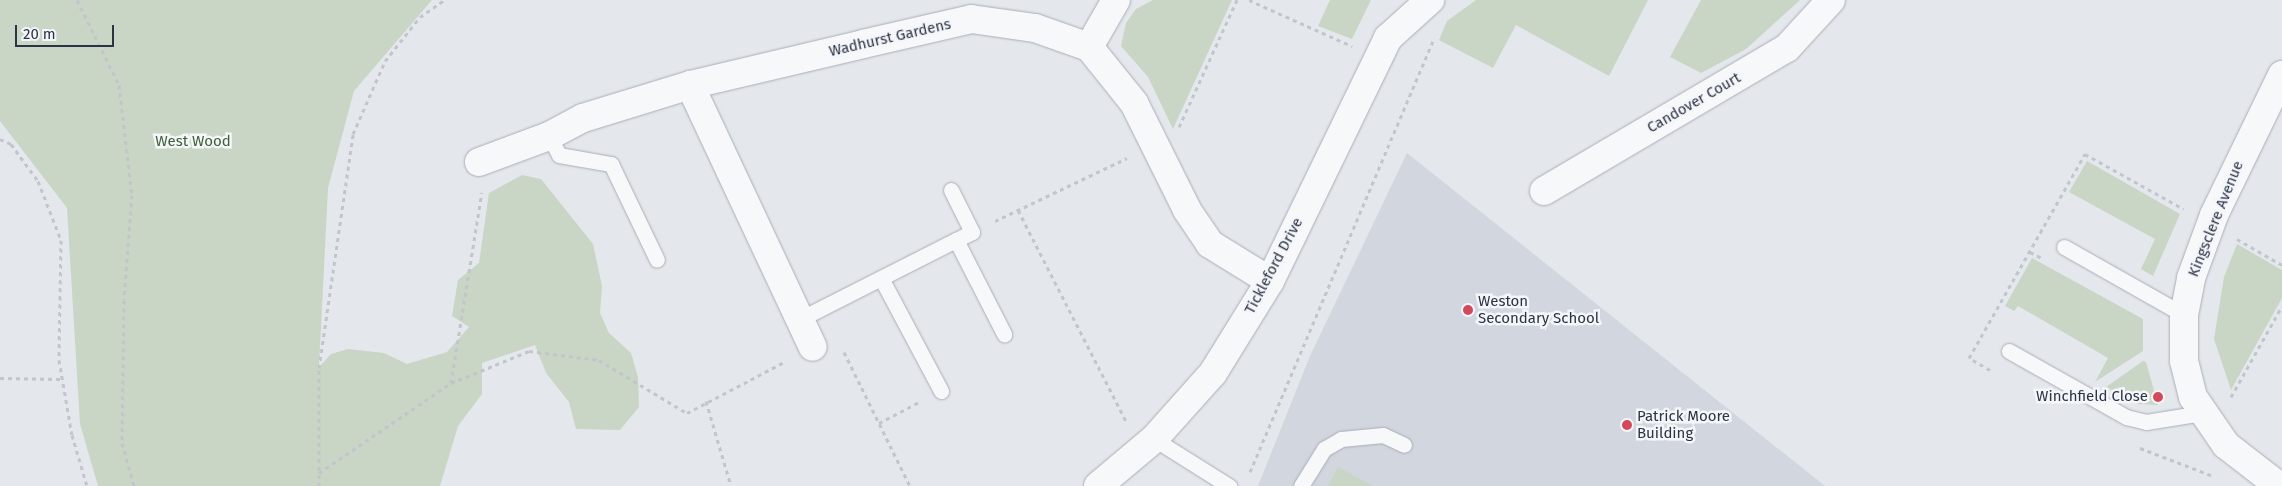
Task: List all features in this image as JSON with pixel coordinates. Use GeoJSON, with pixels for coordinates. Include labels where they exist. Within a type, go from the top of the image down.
{"type":"FeatureCollection","features":[{"type":"Feature","properties":{"kind":"street"},"geometry":{"type":"LineString","coordinates":[[1116,0],[1089,47],[1134,103],[1156,144],[1187,210],[1210,244],[1270,281]]}},
{"type":"Feature","properties":{"kind":"street"},"geometry":{"type":"LineString","coordinates":[[1382,48],[1430,0]]}},
{"type":"Feature","properties":{"kind":"street","name":"Candover Court"},"geometry":{"type":"LineString","coordinates":[[1544,191],[1787,48],[1831,0]]}},
{"type":"Feature","properties":{"kind":"street","name":"Wadhurst Gardens"},"geometry":{"type":"LineString","coordinates":[[479,162],[550,136],[583,118],[690,85],[971,19],[1035,28],[1089,47]]}},
{"type":"Feature","properties":{"kind":"street","name":"Tickleford Drive"},"geometry":{"type":"LineString","coordinates":[[1098,486],[1147,444],[1213,373],[1270,281],[1382,48]]}},
{"type":"Feature","properties":{"kind":"street"},"geometry":{"type":"LineString","coordinates":[[690,85],[811,313],[813,347]]}},
{"type":"Feature","properties":{"kind":"street","name":"Kingsclere Avenue"},"geometry":{"type":"LineString","coordinates":[[2278,89],[2211,224],[2191,278],[2184,315],[2184,361],[2208,420],[2226,445],[2279,486]]}},
{"type":"Feature","properties":{"kind":"lane"},"geometry":{"type":"LineString","coordinates":[[550,136],[559,155],[611,164],[657,260]]}},
{"type":"Feature","properties":{"kind":"lane"},"geometry":{"type":"LineString","coordinates":[[811,313],[972,232],[951,190]]}},
{"type":"Feature","properties":{"kind":"lane"},"geometry":{"type":"LineString","coordinates":[[956,240],[1004,334]]}},
{"type":"Feature","properties":{"kind":"lane"},"geometry":{"type":"LineString","coordinates":[[2064,246],[2184,315]]}},
{"type":"Feature","properties":{"kind":"lane"},"geometry":{"type":"LineString","coordinates":[[881,278],[941,391]]}},
{"type":"Feature","properties":{"kind":"lane"},"geometry":{"type":"LineString","coordinates":[[2009,351],[2126,417],[2146,422],[2208,420]]}},
{"type":"Feature","properties":{"kind":"lane"},"geometry":{"type":"LineString","coordinates":[[1301,486],[1324,449],[1342,439],[1383,435],[1404,445]]}},
{"type":"Feature","properties":{"kind":"lane"},"geometry":{"type":"LineString","coordinates":[[1147,444],[1229,486]]}},
{"type":"Feature","properties":{"kind":"path"},"geometry":{"type":"LineString","coordinates":[[77,0],[119,85],[132,195],[124,300],[122,444],[134,486]]}},
{"type":"Feature","properties":{"kind":"path"},"geometry":{"type":"LineString","coordinates":[[319,486],[319,368],[353,134],[385,61],[420,17],[444,0]]}},
{"type":"Feature","properties":{"kind":"path"},"geometry":{"type":"LineString","coordinates":[[972,232],[1156,144],[1175,137],[1237,0]]}},
{"type":"Feature","properties":{"kind":"path"},"geometry":{"type":"LineString","coordinates":[[1249,0],[1382,48]]}},
{"type":"Feature","properties":{"kind":"path"},"geometry":{"type":"LineString","coordinates":[[1247,477],[1435,36]]}},
{"type":"Feature","properties":{"kind":"path"},"geometry":{"type":"LineString","coordinates":[[0,140],[11,144],[38,181],[61,240],[62,379],[72,435],[87,486]]}},
{"type":"Feature","properties":{"kind":"path"},"geometry":{"type":"LineString","coordinates":[[1995,372],[1970,358],[2085,154],[2282,265]]}},
{"type":"Feature","properties":{"kind":"path"},"geometry":{"type":"LineString","coordinates":[[451,383],[483,200],[479,162]]}},
{"type":"Feature","properties":{"kind":"path"},"geometry":{"type":"LineString","coordinates":[[1018,210],[1147,444]]}},
{"type":"Feature","properties":{"kind":"path"},"geometry":{"type":"LineString","coordinates":[[2208,420],[2282,306]]}},
{"type":"Feature","properties":{"kind":"path"},"geometry":{"type":"LineString","coordinates":[[811,313],[879,423],[910,486]]}},
{"type":"Feature","properties":{"kind":"path"},"geometry":{"type":"LineString","coordinates":[[319,474],[451,383],[529,351],[599,360],[687,413],[706,401],[813,347]]}},
{"type":"Feature","properties":{"kind":"path"},"geometry":{"type":"LineString","coordinates":[[0,378],[62,379]]}},
{"type":"Feature","properties":{"kind":"path"},"geometry":{"type":"LineString","coordinates":[[879,423],[941,391]]}},
{"type":"Feature","properties":{"kind":"path"},"geometry":{"type":"LineString","coordinates":[[706,401],[730,486]]}},
{"type":"Feature","properties":{"kind":"path"},"geometry":{"type":"LineString","coordinates":[[2131,445],[2216,478]]}},
{"type":"Feature","properties":{"kind":"shaded area","name":"Weston Secondary School"},"geometry":{"type":"Polygon","coordinates":[[[1407,153],[1825,486],[1258,486],[1310,356],[1407,153]]]}},
{"type":"Feature","properties":{"kind":"green space","name":"West Wood"},"geometry":{"type":"Polygon","coordinates":[[[0,0],[432,0],[354,91],[328,188],[319,367],[331,354],[348,349],[384,353],[407,364],[447,352],[469,327],[452,316],[458,280],[479,263],[489,193],[522,175],[541,179],[593,244],[602,286],[600,313],[609,333],[631,353],[638,377],[639,407],[620,430],[576,429],[569,402],[546,373],[535,345],[482,363],[482,394],[458,426],[440,486],[98,486],[80,424],[67,208],[0,121],[0,0]]]}},
{"type":"Feature","properties":{"kind":"green space"},"geometry":{"type":"Polygon","coordinates":[[[1153,0],[1232,0],[1173,129],[1148,77],[1121,46],[1126,23],[1136,9],[1153,0]]]}},
{"type":"Feature","properties":{"kind":"green space"},"geometry":{"type":"Polygon","coordinates":[[[1330,0],[1371,0],[1352,39],[1318,26],[1330,0]]]}},
{"type":"Feature","properties":{"kind":"green space"},"geometry":{"type":"Polygon","coordinates":[[[1476,0],[1648,0],[1609,76],[1516,25],[1493,68],[1439,40],[1447,21],[1476,0]]]}},
{"type":"Feature","properties":{"kind":"green space"},"geometry":{"type":"Polygon","coordinates":[[[1701,0],[1800,0],[1746,49],[1701,73],[1670,57],[1701,0]]]}},
{"type":"Feature","properties":{"kind":"green space"},"geometry":{"type":"Polygon","coordinates":[[[2087,161],[2180,214],[2153,276],[2141,269],[2155,239],[2069,192],[2087,161]]]}},
{"type":"Feature","properties":{"kind":"green space"},"geometry":{"type":"Polygon","coordinates":[[[2237,244],[2282,270],[2282,298],[2231,390],[2214,339],[2224,277],[2237,244]]]}},
{"type":"Feature","properties":{"kind":"green space"},"geometry":{"type":"Polygon","coordinates":[[[2032,258],[2143,319],[2143,351],[2095,382],[2108,358],[2018,306],[2014,311],[2005,306],[2032,258]]]}},
{"type":"Feature","properties":{"kind":"green space"},"geometry":{"type":"Polygon","coordinates":[[[2143,361],[2146,362],[2158,405],[2138,404],[2106,387],[2143,361]]]}},
{"type":"Feature","properties":{"kind":"green space"},"geometry":{"type":"Polygon","coordinates":[[[1338,467],[1373,486],[1328,486],[1338,467]]]}},
{"type":"Feature","properties":{"kind":"place","name":"Weston Secondary School"},"geometry":{"type":"Point","coordinates":[1468,310]}},
{"type":"Feature","properties":{"kind":"place","name":"Winchfield Close"},"geometry":{"type":"Point","coordinates":[2158,397]}},
{"type":"Feature","properties":{"kind":"place","name":"Patrick Moore Building"},"geometry":{"type":"Point","coordinates":[1627,425]}}]}
